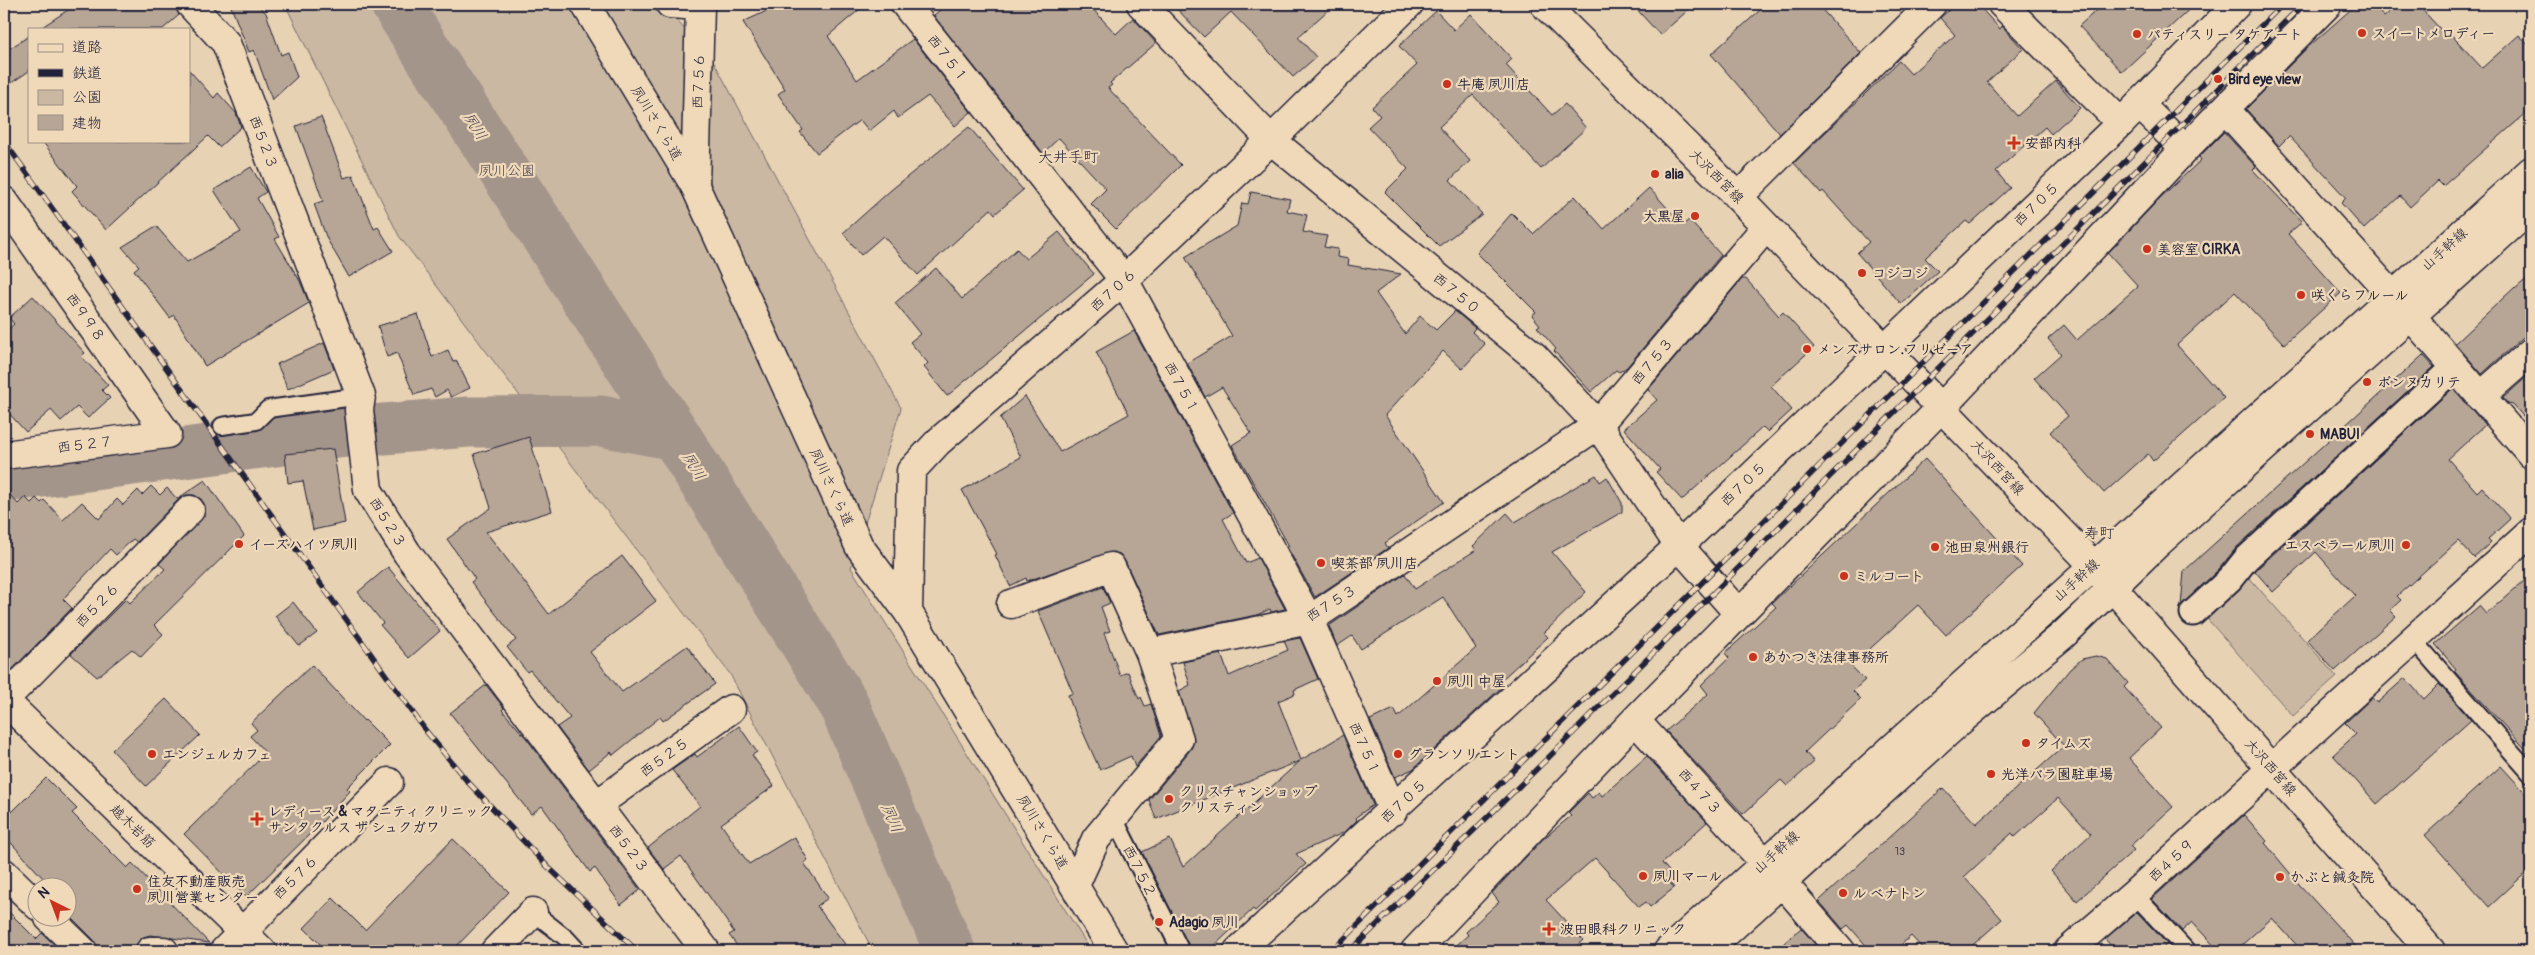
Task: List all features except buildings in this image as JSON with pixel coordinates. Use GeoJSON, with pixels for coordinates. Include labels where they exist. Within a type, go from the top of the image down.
{"type":"FeatureCollection","features":[{"type":"Feature","properties":{"kind":"street","name":"西５２３"},"geometry":{"type":"LineString","coordinates":[[190,4],[226,43],[360,403],[368,490],[407,553],[596,805],[698,946]]}},
{"type":"Feature","properties":{"kind":"street","name":"夙川さくら道"},"geometry":{"type":"LineString","coordinates":[[585,4],[695,186],[859,546],[908,612],[1114,951]]}},
{"type":"Feature","properties":{"kind":"street","name":"西７５６"},"geometry":{"type":"LineString","coordinates":[[670,4],[705,5],[695,186]]}},
{"type":"Feature","properties":{"kind":"street","name":"西７５１"},"geometry":{"type":"LineString","coordinates":[[905,4],[1124,280],[1309,620],[1393,811]]}},
{"type":"Feature","properties":{"kind":"street","name":"西７５０"},"geometry":{"type":"LineString","coordinates":[[1141,4],[1271,140],[1534,356],[1598,425],[1679,546],[1739,614]]}},
{"type":"Feature","properties":{"kind":"street","name":"西７０６"},"geometry":{"type":"LineString","coordinates":[[908,612],[912,471],[938,442],[1124,280],[1410,4]]}},
{"type":"Feature","properties":{"kind":"street","name":"大沢西宮線"},"geometry":{"type":"LineString","coordinates":[[1544,4],[1738,197],[2093,565],[2431,951]]}},
{"type":"Feature","properties":{"kind":"street"},"geometry":{"type":"LineString","coordinates":[[1738,197],[1932,4]]}},
{"type":"Feature","properties":{"kind":"street"},"geometry":{"type":"LineString","coordinates":[[2002,4],[2130,114],[2185,149]]}},
{"type":"Feature","properties":{"kind":"street","name":"西７０５"},"geometry":{"type":"LineString","coordinates":[[1238,951],[1393,811],[1679,546],[2130,114],[2237,4]]}},
{"type":"Feature","properties":{"kind":"street"},"geometry":{"type":"LineString","coordinates":[[1415,951],[1635,720],[1942,407],[2185,149],[2328,4]]}},
{"type":"Feature","properties":{"kind":"street"},"geometry":{"type":"LineString","coordinates":[[2225,109],[2392,295]]}},
{"type":"Feature","properties":{"kind":"street","name":"山手幹線"},"geometry":{"type":"LineString","coordinates":[[1706,951],[1773,873],[2093,565],[2531,171]]}},
{"type":"Feature","properties":{"kind":"street","name":"西９９８"},"geometry":{"type":"LineString","coordinates":[[4,202],[167,434]]}},
{"type":"Feature","properties":{"kind":"street","name":"山手幹線"},"geometry":{"type":"LineString","coordinates":[[1668,951],[1773,873],[2063,636],[2112,588],[2531,208]]}},
{"type":"Feature","properties":{"kind":"street","name":"西７５３"},"geometry":{"type":"LineString","coordinates":[[1150,653],[1309,620],[1598,425],[1766,227]]}},
{"type":"Feature","properties":{"kind":"street"},"geometry":{"type":"LineString","coordinates":[[2411,316],[2531,454]]}},
{"type":"Feature","properties":{"kind":"street"},"geometry":{"type":"LineString","coordinates":[[2480,397],[2531,352]]}},
{"type":"Feature","properties":{"kind":"street"},"geometry":{"type":"LineString","coordinates":[[2193,613],[2230,579],[2246,560],[2455,367]]}},
{"type":"Feature","properties":{"kind":"street","name":"西５２７"},"geometry":{"type":"LineString","coordinates":[[4,455],[167,434]]}},
{"type":"Feature","properties":{"kind":"street","name":"西５２６"},"geometry":{"type":"LineString","coordinates":[[4,700],[190,510]]}},
{"type":"Feature","properties":{"kind":"street","name":"西４５９"},"geometry":{"type":"LineString","coordinates":[[2068,951],[2134,894],[2531,532]]}},
{"type":"Feature","properties":{"kind":"street"},"geometry":{"type":"LineString","coordinates":[[1011,604],[1111,567],[1150,653],[1179,739],[1096,839],[1075,884]]}},
{"type":"Feature","properties":{"kind":"street","name":"越木岩筋"},"geometry":{"type":"LineString","coordinates":[[4,700],[262,951]]}},
{"type":"Feature","properties":{"kind":"street","name":"西５２５"},"geometry":{"type":"LineString","coordinates":[[596,805],[731,709]]}},
{"type":"Feature","properties":{"kind":"street","name":"西４７３"},"geometry":{"type":"LineString","coordinates":[[1635,720],[1841,951]]}},
{"type":"Feature","properties":{"kind":"street","name":"西５７６"},"geometry":{"type":"LineString","coordinates":[[224,951],[241,931],[389,782]]}},
{"type":"Feature","properties":{"kind":"street"},"geometry":{"type":"LineString","coordinates":[[4,873],[28,896]]}},
{"type":"Feature","properties":{"kind":"street"},"geometry":{"type":"LineString","coordinates":[[495,951],[533,912]]}},
{"type":"Feature","properties":{"kind":"street"},"geometry":{"type":"LineString","coordinates":[[59,928],[83,951]]}},
{"type":"Feature","properties":{"kind":"street"},"geometry":{"type":"LineString","coordinates":[[150,951],[164,951]]}},
{"type":"Feature","properties":{"kind":"lane"},"geometry":{"type":"LineString","coordinates":[[222,426],[256,421],[268,409],[360,403]]}},
{"type":"Feature","properties":{"kind":"lane"},"geometry":{"type":"LineString","coordinates":[[2413,639],[2531,774]]}},
{"type":"Feature","properties":{"kind":"lane","name":"西７５２"},"geometry":{"type":"LineString","coordinates":[[1114,818],[1181,951]]}},
{"type":"Feature","properties":{"kind":"lane"},"geometry":{"type":"LineString","coordinates":[[2134,894],[2188,951]]}},
{"type":"Feature","properties":{"kind":"lane"},"geometry":{"type":"LineString","coordinates":[[533,912],[566,938],[578,951]]}},
{"type":"Feature","properties":{"kind":"green space","name":"夙川公園"},"geometry":{"type":"Polygon","coordinates":[[[285,4],[662,4],[714,62],[901,408],[851,568],[1091,951],[873,951],[730,674],[399,236],[285,4]]]}},
{"type":"Feature","properties":{"kind":"green space"},"geometry":{"type":"Polygon","coordinates":[[[2246,574],[2337,677],[2293,716],[2202,613],[2246,574]]]}},
{"type":"Feature","properties":{"kind":"waterway","name":"夙川"},"geometry":{"type":"LineString","coordinates":[[396,4],[675,435],[843,703],[950,951]]}},
{"type":"Feature","properties":{"kind":"waterway"},"geometry":{"type":"LineString","coordinates":[[4,477],[336,433],[468,422],[601,421],[675,435]]}},
{"type":"Feature","properties":{"kind":"railway"},"geometry":{"type":"LineString","coordinates":[[1332,951],[2283,4]]}},
{"type":"Feature","properties":{"kind":"railway"},"geometry":{"type":"LineString","coordinates":[[1350,951],[1549,757],[2303,4]]}},
{"type":"Feature","properties":{"kind":"railway"},"geometry":{"type":"LineString","coordinates":[[4,141],[426,731],[467,781],[547,866],[637,951]]}},
{"type":"Feature","properties":{"kind":"place","name":"スイートメロディー"},"geometry":{"type":"Point","coordinates":[2362,33]}},
{"type":"Feature","properties":{"kind":"place","name":"パティスリー タケアート"},"geometry":{"type":"Point","coordinates":[2137,34]}},
{"type":"Feature","properties":{"kind":"place","name":"Bird eye view"},"geometry":{"type":"Point","coordinates":[2218,79]}},
{"type":"Feature","properties":{"kind":"place","name":"牛庵 夙川店"},"geometry":{"type":"Point","coordinates":[1447,84]}},
{"type":"Feature","properties":{"kind":"place","name":"安部内科"},"geometry":{"type":"Point","coordinates":[2014,143]}},
{"type":"Feature","properties":{"kind":"place","name":"alia"},"geometry":{"type":"Point","coordinates":[1655,174]}},
{"type":"Feature","properties":{"kind":"place","name":"大黒屋"},"geometry":{"type":"Point","coordinates":[1695,216]}},
{"type":"Feature","properties":{"kind":"place","name":"美容室 CIRKA"},"geometry":{"type":"Point","coordinates":[2147,249]}},
{"type":"Feature","properties":{"kind":"place","name":"コジコジ"},"geometry":{"type":"Point","coordinates":[1862,273]}},
{"type":"Feature","properties":{"kind":"place","name":"咲くらフルール"},"geometry":{"type":"Point","coordinates":[2301,295]}},
{"type":"Feature","properties":{"kind":"place","name":"メンズサロン.フリゼーア"},"geometry":{"type":"Point","coordinates":[1807,349]}},
{"type":"Feature","properties":{"kind":"place","name":"ボンヌカリテ"},"geometry":{"type":"Point","coordinates":[2367,382]}},
{"type":"Feature","properties":{"kind":"place","name":"MABUI"},"geometry":{"type":"Point","coordinates":[2310,434]}},
{"type":"Feature","properties":{"kind":"place","name":"イーズハイツ夙川"},"geometry":{"type":"Point","coordinates":[239,544]}},
{"type":"Feature","properties":{"kind":"place","name":"エスペラール夙川"},"geometry":{"type":"Point","coordinates":[2406,545]}},
{"type":"Feature","properties":{"kind":"place","name":"池田泉州銀行"},"geometry":{"type":"Point","coordinates":[1935,547]}},
{"type":"Feature","properties":{"kind":"place","name":"喫茶部 夙川店"},"geometry":{"type":"Point","coordinates":[1321,563]}},
{"type":"Feature","properties":{"kind":"place","name":"ミルコート"},"geometry":{"type":"Point","coordinates":[1844,576]}},
{"type":"Feature","properties":{"kind":"place","name":"あかつき法律事務所"},"geometry":{"type":"Point","coordinates":[1753,657]}},
{"type":"Feature","properties":{"kind":"place","name":"夙川 中屋"},"geometry":{"type":"Point","coordinates":[1437,681]}},
{"type":"Feature","properties":{"kind":"place","name":"タイムズ"},"geometry":{"type":"Point","coordinates":[2026,743]}},
{"type":"Feature","properties":{"kind":"place","name":"エンジェルカフェ"},"geometry":{"type":"Point","coordinates":[152,754]}},
{"type":"Feature","properties":{"kind":"place","name":"グランソリエント"},"geometry":{"type":"Point","coordinates":[1398,754]}},
{"type":"Feature","properties":{"kind":"place","name":"光洋バラ園駐車場"},"geometry":{"type":"Point","coordinates":[1991,774]}},
{"type":"Feature","properties":{"kind":"place","name":"クリスチャンショップ クリスティン"},"geometry":{"type":"Point","coordinates":[1169,799]}},
{"type":"Feature","properties":{"kind":"place","name":"レディース & マタニティ クリニック サンタクルス ザ シュクガワ"},"geometry":{"type":"Point","coordinates":[257,819]}},
{"type":"Feature","properties":{"kind":"place","name":"夙川マール"},"geometry":{"type":"Point","coordinates":[1643,876]}},
{"type":"Feature","properties":{"kind":"place","name":"かぶと鍼灸院"},"geometry":{"type":"Point","coordinates":[2280,877]}},
{"type":"Feature","properties":{"kind":"place","name":"住友不動産販売 夙川営業センター"},"geometry":{"type":"Point","coordinates":[137,889]}},
{"type":"Feature","properties":{"kind":"place","name":"ル ベナトン"},"geometry":{"type":"Point","coordinates":[1843,893]}},
{"type":"Feature","properties":{"kind":"place","name":"Adagio 夙川"},"geometry":{"type":"Point","coordinates":[1159,922]}},
{"type":"Feature","properties":{"kind":"place","name":"波田眼科クリニック"},"geometry":{"type":"Point","coordinates":[1549,929]}},
{"type":"Feature","properties":{"kind":"district","name":"大井手町"},"geometry":{"type":"Point","coordinates":[1068,157]}},
{"type":"Feature","properties":{"kind":"district","name":"寿町"},"geometry":{"type":"Point","coordinates":[2099,533]}}]}
